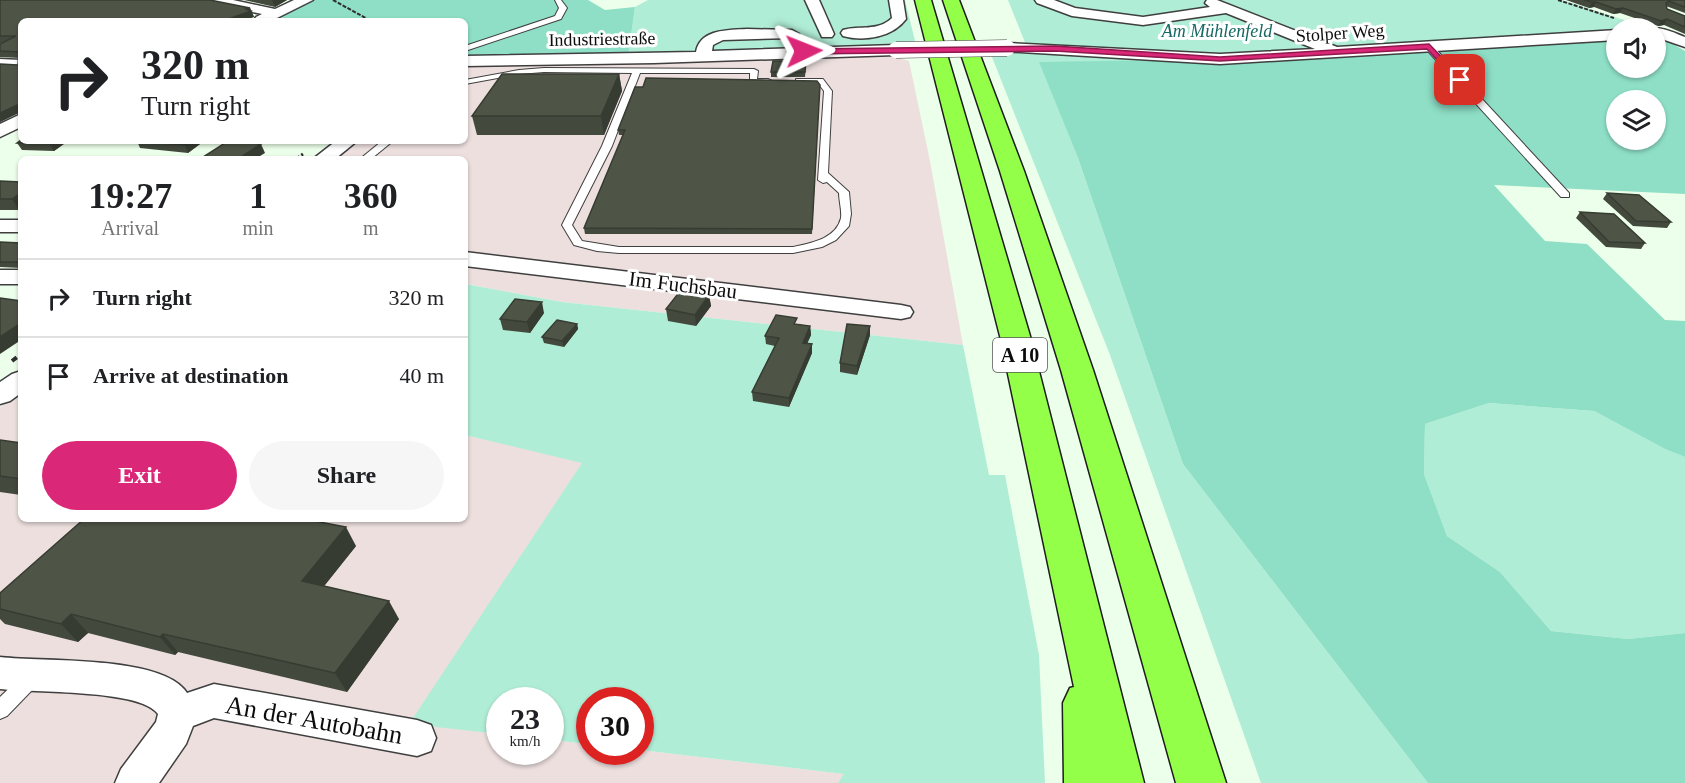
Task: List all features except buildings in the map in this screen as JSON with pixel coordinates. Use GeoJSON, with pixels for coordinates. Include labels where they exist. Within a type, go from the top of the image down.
{"type":"FeatureCollection","features":[{"type":"Feature","properties":{"kind":"highway","name":"A 10"},"geometry":{"type":"LineString","coordinates":[[923,0],[1015,336],[1119,783]]}},
{"type":"Feature","properties":{"kind":"highway","name":"A 10"},"geometry":{"type":"LineString","coordinates":[[951,0],[1012,171],[1070,347],[1201,783]]}},
{"type":"Feature","properties":{"kind":"highway"},"geometry":{"type":"LineString","coordinates":[[1078,599],[1086,700],[1089,783]]}},
{"type":"Feature","properties":{"kind":"highway"},"geometry":{"type":"LineString","coordinates":[[1156,629],[1218,783]]}},
{"type":"Feature","properties":{"kind":"street"},"geometry":{"type":"LineString","coordinates":[[213,0],[276,13]]}},
{"type":"Feature","properties":{"kind":"street"},"geometry":{"type":"LineString","coordinates":[[265,18],[306,0]]}},
{"type":"Feature","properties":{"kind":"street"},"geometry":{"type":"LineString","coordinates":[[812,0],[827,34]]}},
{"type":"Feature","properties":{"kind":"street"},"geometry":{"type":"LineString","coordinates":[[704,56],[707,42],[721,36],[872,32],[892,28],[899,19],[896,0]]}},
{"type":"Feature","properties":{"kind":"street"},"geometry":{"type":"LineString","coordinates":[[1042,0],[1072,12],[1143,21],[1227,9]]}},
{"type":"Feature","properties":{"kind":"street"},"geometry":{"type":"LineString","coordinates":[[1205,0],[1338,52]]}},
{"type":"Feature","properties":{"kind":"street"},"geometry":{"type":"LineString","coordinates":[[1666,31],[1685,31]]}},
{"type":"Feature","properties":{"kind":"street"},"geometry":{"type":"LineString","coordinates":[[1666,35],[1685,42]]}},
{"type":"Feature","properties":{"kind":"street","name":"Stolper Weg"},"geometry":{"type":"LineString","coordinates":[[741,54],[1007,48],[1089,50],[1212,59],[1606,36]]}},
{"type":"Feature","properties":{"kind":"street"},"geometry":{"type":"LineString","coordinates":[[1168,48],[1306,40]]}},
{"type":"Feature","properties":{"kind":"street","name":"Industriestraße"},"geometry":{"type":"LineString","coordinates":[[468,61],[741,54]]}},
{"type":"Feature","properties":{"kind":"street"},"geometry":{"type":"LineString","coordinates":[[0,64],[18,65]]}},
{"type":"Feature","properties":{"kind":"street"},"geometry":{"type":"LineString","coordinates":[[0,132],[18,121]]}},
{"type":"Feature","properties":{"kind":"street"},"geometry":{"type":"LineString","coordinates":[[328,156],[344,144]]}},
{"type":"Feature","properties":{"kind":"street"},"geometry":{"type":"LineString","coordinates":[[0,226],[18,226]]}},
{"type":"Feature","properties":{"kind":"street","name":"Im Fuchsbau"},"geometry":{"type":"LineString","coordinates":[[468,259],[901,312]]}},
{"type":"Feature","properties":{"kind":"street"},"geometry":{"type":"LineString","coordinates":[[0,277],[18,277]]}},
{"type":"Feature","properties":{"kind":"street"},"geometry":{"type":"LineString","coordinates":[[0,395],[18,382]]}},
{"type":"Feature","properties":{"kind":"street"},"geometry":{"type":"LineString","coordinates":[[16,675],[81,678],[148,687],[164,694],[174,703],[177,714],[172,731],[135,783]]}},
{"type":"Feature","properties":{"kind":"street","name":"An der Autobahn"},"geometry":{"type":"LineString","coordinates":[[177,714],[214,701],[417,738]]}},
{"type":"Feature","properties":{"kind":"lane","name":"Industriestraße"},"geometry":{"type":"LineString","coordinates":[[468,48],[558,17],[563,8],[558,0]]}},
{"type":"Feature","properties":{"kind":"lane"},"geometry":{"type":"LineString","coordinates":[[1429,47],[1565,195]]}},
{"type":"Feature","properties":{"kind":"lane"},"geometry":{"type":"LineString","coordinates":[[468,81],[532,70],[754,71],[753,81],[777,81]]}},
{"type":"Feature","properties":{"kind":"lane"},"geometry":{"type":"LineString","coordinates":[[637,70],[607,146],[567,225],[578,243],[618,250],[793,250],[821,245],[836,235],[846,217],[844,192],[823,177],[828,91],[820,81],[788,81]]}},
{"type":"Feature","properties":{"kind":"lane"},"geometry":{"type":"LineString","coordinates":[[369,156],[384,144]]}},
{"type":"Feature","properties":{"kind":"lane"},"geometry":{"type":"LineString","coordinates":[[0,710],[16,675]]}},
{"type":"Feature","properties":{"kind":"path"},"geometry":{"type":"LineString","coordinates":[[333,0],[366,18]]}},
{"type":"Feature","properties":{"kind":"path"},"geometry":{"type":"LineString","coordinates":[[1558,0],[1613,18]]}},
{"type":"Feature","properties":{"kind":"shaded area"},"geometry":{"type":"Polygon","coordinates":[[[313,0],[588,0],[605,10],[635,7],[628,57],[468,58],[468,18],[273,18],[313,0]]]}},
{"type":"Feature","properties":{"kind":"shaded area"},"geometry":{"type":"Polygon","coordinates":[[[1606,39],[1606,78],[1666,78],[1666,40],[1685,51],[1685,194],[1494,185],[1545,241],[1587,244],[1665,320],[1685,321],[1685,457],[1665,449],[1594,411],[1489,403],[1425,424],[1424,474],[1447,536],[1500,572],[1551,631],[1628,639],[1685,633],[1685,783],[1428,783],[1183,464],[1078,158],[1039,62],[1168,60],[1252,63],[1606,39]]]}},
{"type":"Feature","properties":{"kind":"shaded area"},"geometry":{"type":"Polygon","coordinates":[[[886,54],[909,61],[930,161],[963,345],[562,302],[468,285],[468,156],[337,156],[354,144],[468,144],[468,65],[886,54]]]}},
{"type":"Feature","properties":{"kind":"shaded area"},"geometry":{"type":"Polygon","coordinates":[[[18,393],[18,522],[468,522],[468,436],[583,462],[410,723],[486,732],[486,765],[564,765],[564,741],[576,743],[576,765],[654,765],[654,752],[845,774],[838,783],[0,783],[0,407],[18,393]]]}},
{"type":"Feature","properties":{"kind":"green space"},"geometry":{"type":"Polygon","coordinates":[[[648,0],[905,0],[916,45],[628,57],[635,7],[648,0]]]}},
{"type":"Feature","properties":{"kind":"green space","name":"Am Mühlenfeld"},"geometry":{"type":"Polygon","coordinates":[[[1008,0],[1562,0],[1618,18],[1606,18],[1606,39],[1252,63],[1168,60],[1040,63],[1078,158],[1183,464],[1428,783],[1261,783],[1110,355],[990,52],[1082,54],[1026,45],[1008,0]]]}},
{"type":"Feature","properties":{"kind":"green space"},"geometry":{"type":"Polygon","coordinates":[[[468,285],[562,302],[963,345],[989,475],[1005,475],[1039,655],[1045,783],[838,783],[844,774],[654,752],[654,687],[576,687],[576,743],[564,741],[564,687],[486,687],[486,733],[409,724],[582,463],[468,436],[468,285]]]}},
{"type":"Feature","properties":{"kind":"green space"},"geometry":{"type":"Polygon","coordinates":[[[1489,403],[1594,411],[1665,449],[1685,457],[1685,633],[1628,639],[1551,631],[1500,572],[1447,536],[1424,474],[1425,424],[1489,403]]]}},
{"type":"Feature","properties":{"kind":"route"},"geometry":{"type":"LineString","coordinates":[[804,51],[1007,48],[1220,59],[1429,47],[1460,80]]}}]}
